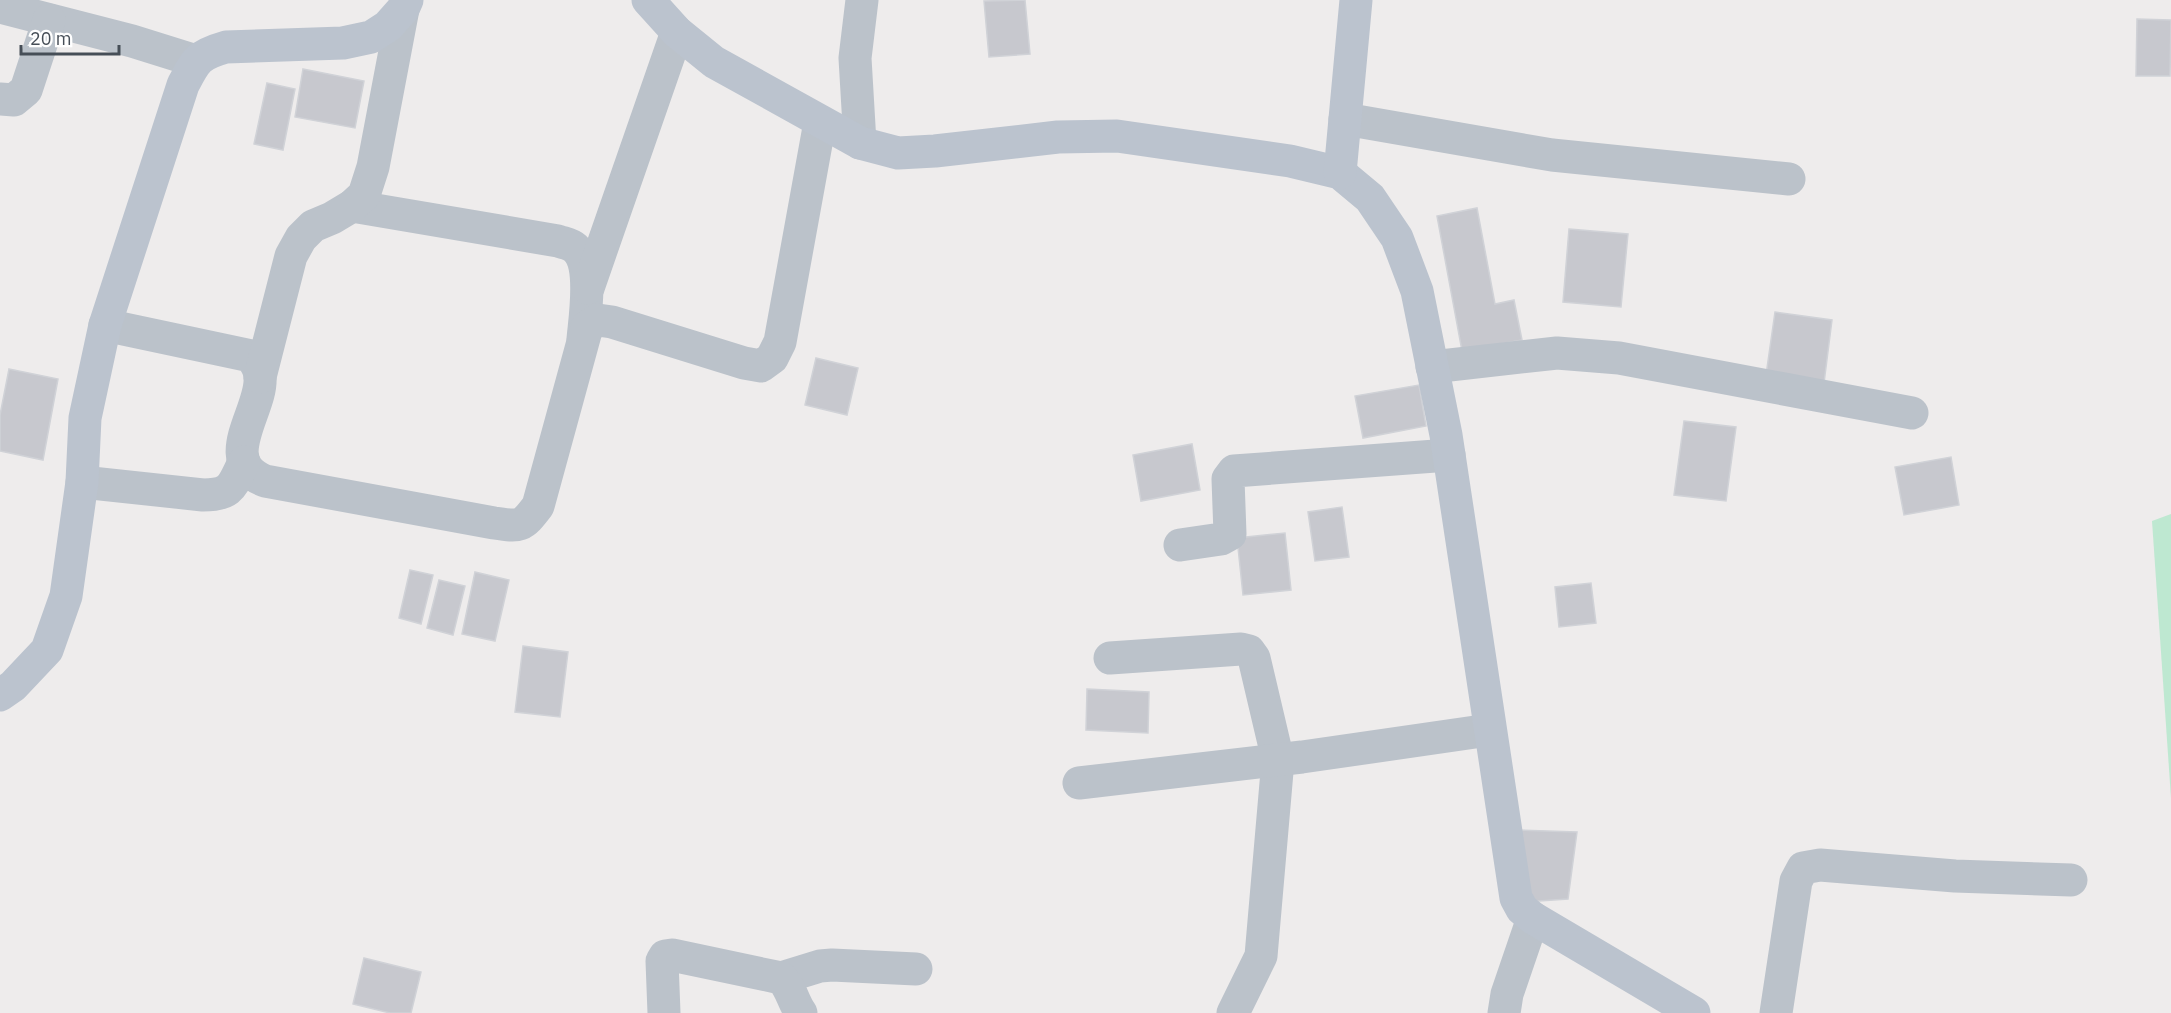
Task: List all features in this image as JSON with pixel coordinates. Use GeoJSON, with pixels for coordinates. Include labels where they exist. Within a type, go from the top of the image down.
{"type":"FeatureCollection","features":[{"type":"Feature","properties":{"kind":"street"},"geometry":{"type":"LineString","coordinates":[[648,0],[677,32],[714,62],[860,143],[898,153],[935,152],[1058,137],[1117,136],[1290,161],[1340,173],[1370,198],[1397,238],[1417,291],[1449,455],[1516,898],[1522,909],[1533,918],[1694,1013]]}},
{"type":"Feature","properties":{"kind":"street"},"geometry":{"type":"LineString","coordinates":[[860,143],[855,58],[862,0]]}},
{"type":"Feature","properties":{"kind":"street"},"geometry":{"type":"LineString","coordinates":[[1340,173],[1356,0]]}},
{"type":"Feature","properties":{"kind":"street"},"geometry":{"type":"LineString","coordinates":[[405,4],[373,167],[364,195],[352,206],[313,226],[300,238],[291,256],[260,377],[259,390],[242,441],[244,462],[254,477],[265,481],[511,526],[525,523],[538,507],[587,327],[598,320],[612,322],[744,363],[761,366],[772,358],[780,342],[820,122]]}},
{"type":"Feature","properties":{"kind":"street"},"geometry":{"type":"LineString","coordinates":[[0,695],[13,686],[47,650],[66,596],[82,482],[86,418],[105,325],[183,84],[196,61],[210,52],[226,47],[343,43],[371,37],[388,26],[405,4]]}},
{"type":"Feature","properties":{"kind":"street"},"geometry":{"type":"LineString","coordinates":[[0,7],[196,61]]}},
{"type":"Feature","properties":{"kind":"street"},"geometry":{"type":"LineString","coordinates":[[0,99],[14,99],[26,90],[49,20]]}},
{"type":"Feature","properties":{"kind":"street"},"geometry":{"type":"LineString","coordinates":[[586,296],[677,32]]}},
{"type":"Feature","properties":{"kind":"street"},"geometry":{"type":"LineString","coordinates":[[1345,119],[1552,155],[1789,179]]}},
{"type":"Feature","properties":{"kind":"street"},"geometry":{"type":"LineString","coordinates":[[352,206],[558,241],[574,247],[583,259],[587,286],[583,339]]}},
{"type":"Feature","properties":{"kind":"street"},"geometry":{"type":"LineString","coordinates":[[105,325],[251,356],[257,364],[260,377]]}},
{"type":"Feature","properties":{"kind":"street"},"geometry":{"type":"LineString","coordinates":[[1432,367],[1557,353],[1587,354],[1912,413]]}},
{"type":"Feature","properties":{"kind":"street"},"geometry":{"type":"LineString","coordinates":[[1180,545],[1221,539],[1230,534],[1228,479],[1234,471],[1449,455]]}},
{"type":"Feature","properties":{"kind":"street"},"geometry":{"type":"LineString","coordinates":[[82,482],[219,495],[231,487],[244,462]]}},
{"type":"Feature","properties":{"kind":"street"},"geometry":{"type":"LineString","coordinates":[[1110,658],[1241,649],[1249,651],[1254,658],[1290,759],[1261,956],[1233,1013]]}},
{"type":"Feature","properties":{"kind":"street"},"geometry":{"type":"LineString","coordinates":[[1079,783],[1290,759],[1489,730]]}},
{"type":"Feature","properties":{"kind":"street"},"geometry":{"type":"LineString","coordinates":[[1776,1013],[1796,882],[1803,868],[1820,865],[1955,876],[2071,880]]}},
{"type":"Feature","properties":{"kind":"street"},"geometry":{"type":"LineString","coordinates":[[1504,1013],[1507,994],[1533,918]]}},
{"type":"Feature","properties":{"kind":"street"},"geometry":{"type":"LineString","coordinates":[[664,1013],[662,961],[665,956],[672,955],[781,978],[786,982],[795,1005],[801,1013]]}},
{"type":"Feature","properties":{"kind":"street"},"geometry":{"type":"LineString","coordinates":[[781,978],[820,966],[832,965],[916,969]]}},
{"type":"Feature","properties":{"kind":"green space"},"geometry":{"type":"Polygon","coordinates":[[[2171,514],[2171,798],[2152,521],[2171,514]]]}},
{"type":"Feature","properties":{"kind":"building"},"geometry":{"type":"Polygon","coordinates":[[[1025,0],[1030,54],[989,57],[984,1],[1025,0]]]}},
{"type":"Feature","properties":{"kind":"building"},"geometry":{"type":"Polygon","coordinates":[[[2137,19],[2171,20],[2170,76],[2136,76],[2137,19]]]}},
{"type":"Feature","properties":{"kind":"building"},"geometry":{"type":"Polygon","coordinates":[[[303,69],[364,81],[355,128],[295,117],[303,69]]]}},
{"type":"Feature","properties":{"kind":"building"},"geometry":{"type":"Polygon","coordinates":[[[267,83],[295,89],[283,150],[254,144],[267,83]]]}},
{"type":"Feature","properties":{"kind":"building"},"geometry":{"type":"Polygon","coordinates":[[[1477,208],[1495,304],[1514,300],[1522,340],[1462,351],[1437,216],[1477,208]]]}},
{"type":"Feature","properties":{"kind":"building"},"geometry":{"type":"Polygon","coordinates":[[[1569,229],[1628,234],[1621,307],[1563,302],[1569,229]]]}},
{"type":"Feature","properties":{"kind":"building"},"geometry":{"type":"Polygon","coordinates":[[[1775,312],[1832,320],[1824,383],[1766,375],[1775,312]]]}},
{"type":"Feature","properties":{"kind":"building"},"geometry":{"type":"Polygon","coordinates":[[[816,358],[858,368],[847,415],[805,405],[816,358]]]}},
{"type":"Feature","properties":{"kind":"building"},"geometry":{"type":"Polygon","coordinates":[[[9,369],[58,379],[43,460],[0,451],[0,415],[9,369]]]}},
{"type":"Feature","properties":{"kind":"building"},"geometry":{"type":"Polygon","coordinates":[[[1419,385],[1426,426],[1363,438],[1355,396],[1419,385]]]}},
{"type":"Feature","properties":{"kind":"building"},"geometry":{"type":"Polygon","coordinates":[[[1684,421],[1736,427],[1726,501],[1674,495],[1684,421]]]}},
{"type":"Feature","properties":{"kind":"building"},"geometry":{"type":"Polygon","coordinates":[[[1192,444],[1200,490],[1141,501],[1133,455],[1192,444]]]}},
{"type":"Feature","properties":{"kind":"building"},"geometry":{"type":"Polygon","coordinates":[[[1951,457],[1959,505],[1904,515],[1895,467],[1951,457]]]}},
{"type":"Feature","properties":{"kind":"building"},"geometry":{"type":"Polygon","coordinates":[[[1342,507],[1349,557],[1315,561],[1308,512],[1342,507]]]}},
{"type":"Feature","properties":{"kind":"building"},"geometry":{"type":"Polygon","coordinates":[[[1285,533],[1291,590],[1243,595],[1237,538],[1285,533]]]}},
{"type":"Feature","properties":{"kind":"building"},"geometry":{"type":"Polygon","coordinates":[[[410,570],[433,575],[421,624],[399,618],[410,570]]]}},
{"type":"Feature","properties":{"kind":"building"},"geometry":{"type":"Polygon","coordinates":[[[475,572],[509,580],[495,641],[462,634],[475,572]]]}},
{"type":"Feature","properties":{"kind":"building"},"geometry":{"type":"Polygon","coordinates":[[[439,580],[465,586],[453,635],[427,628],[439,580]]]}},
{"type":"Feature","properties":{"kind":"building"},"geometry":{"type":"Polygon","coordinates":[[[1591,583],[1596,623],[1559,627],[1555,587],[1591,583]]]}},
{"type":"Feature","properties":{"kind":"building"},"geometry":{"type":"Polygon","coordinates":[[[523,646],[568,652],[560,717],[515,712],[523,646]]]}},
{"type":"Feature","properties":{"kind":"building"},"geometry":{"type":"Polygon","coordinates":[[[1087,689],[1149,692],[1148,733],[1086,730],[1087,689]]]}},
{"type":"Feature","properties":{"kind":"building"},"geometry":{"type":"Polygon","coordinates":[[[1516,830],[1577,832],[1568,899],[1523,902],[1516,830]]]}},
{"type":"Feature","properties":{"kind":"building"},"geometry":{"type":"Polygon","coordinates":[[[364,958],[421,972],[411,1013],[390,1013],[353,1004],[364,958]]]}}]}
